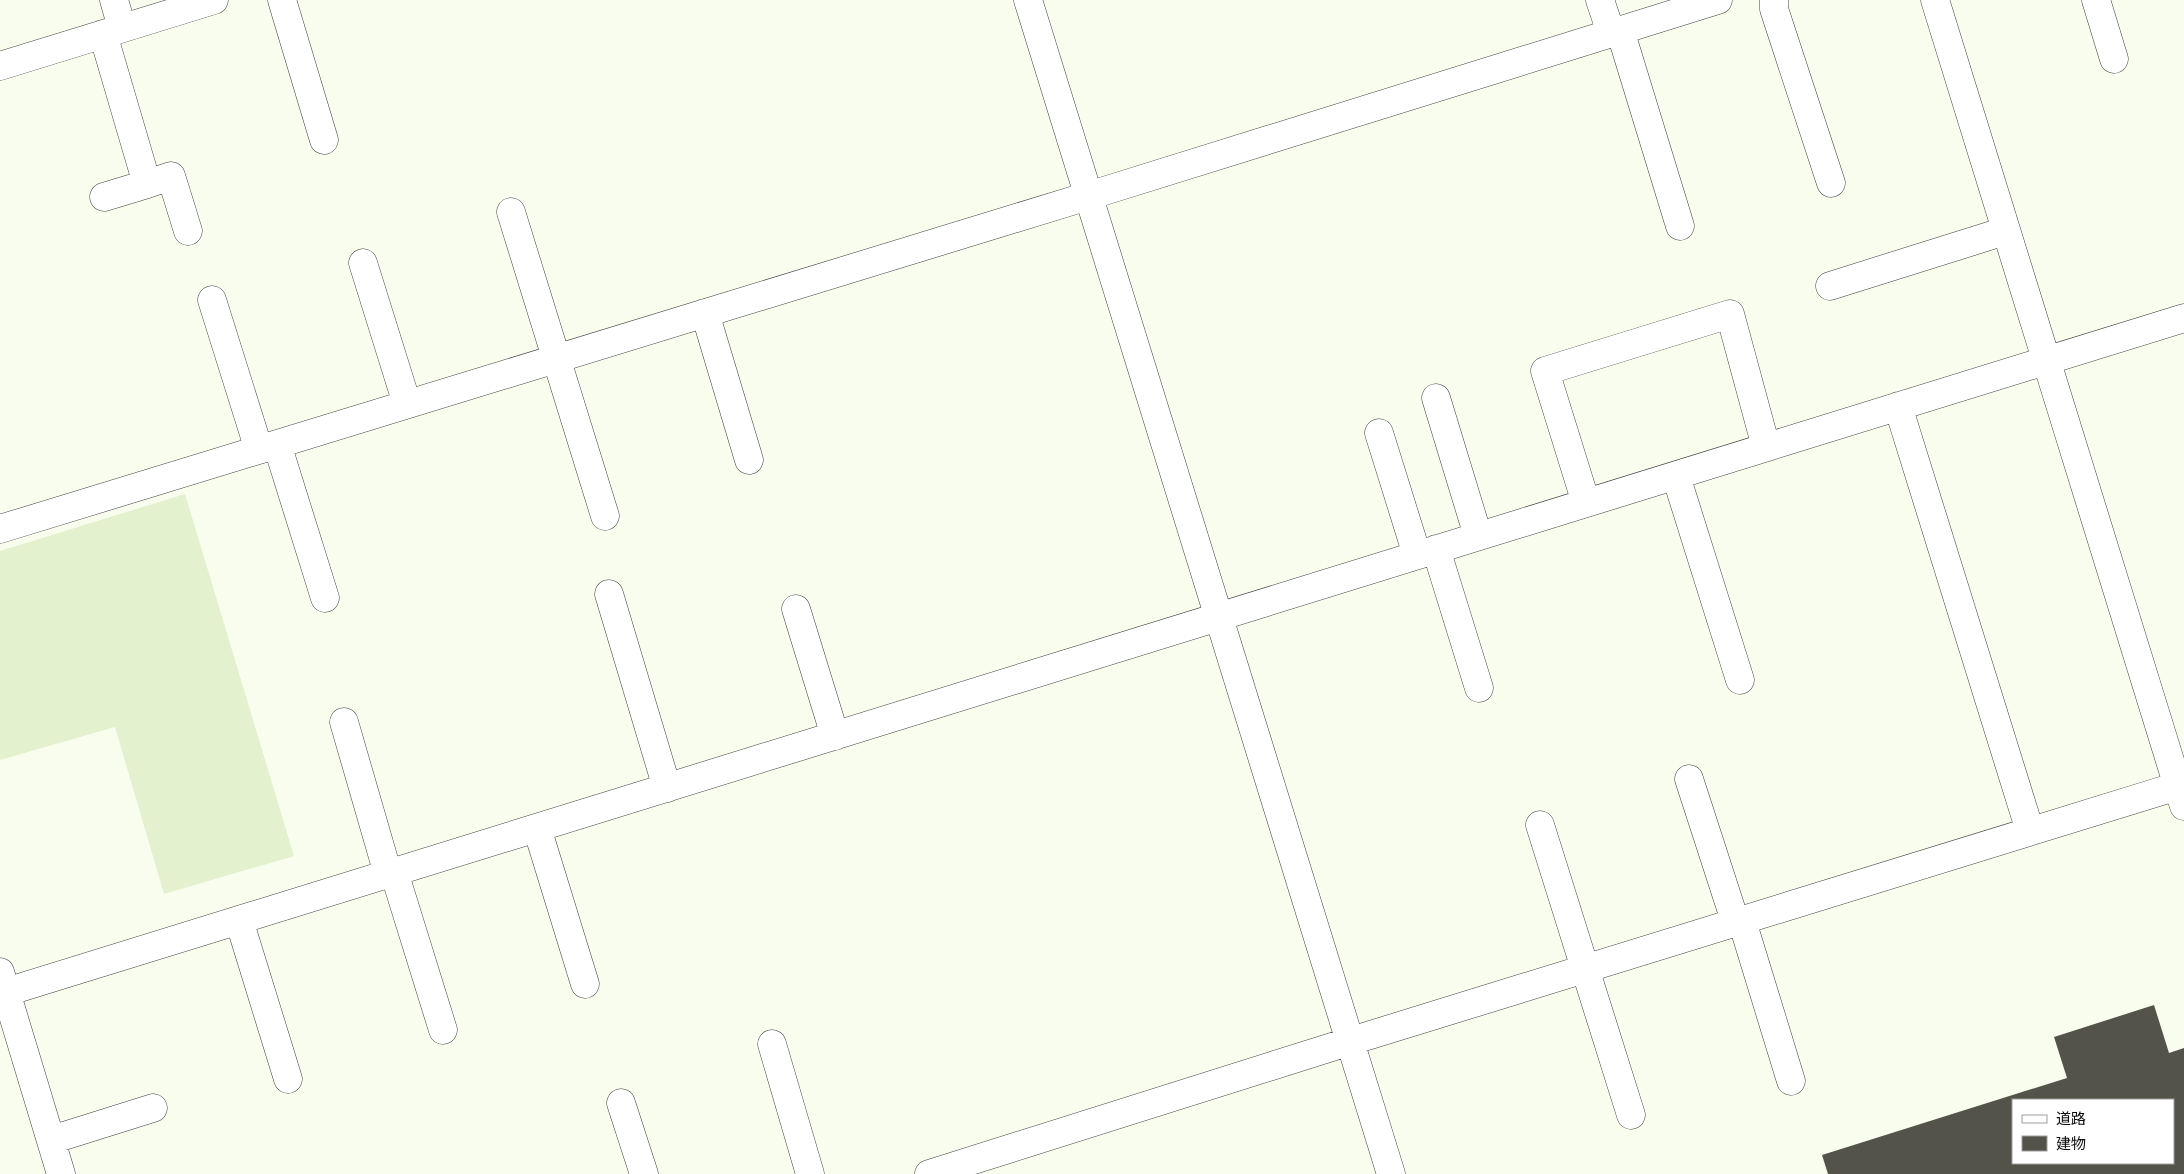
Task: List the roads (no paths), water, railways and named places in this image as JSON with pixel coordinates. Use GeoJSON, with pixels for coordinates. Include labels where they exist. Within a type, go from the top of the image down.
{"type":"FeatureCollection","features":[{"type":"Feature","properties":{"kind":"street"},"geometry":{"type":"LineString","coordinates":[[114,0],[112,31],[147,184]]}},
{"type":"Feature","properties":{"kind":"street"},"geometry":{"type":"LineString","coordinates":[[0,66],[214,0]]}},
{"type":"Feature","properties":{"kind":"street"},"geometry":{"type":"LineString","coordinates":[[282,0],[324,140]]}},
{"type":"Feature","properties":{"kind":"street"},"geometry":{"type":"LineString","coordinates":[[1028,0],[1391,1174]]}},
{"type":"Feature","properties":{"kind":"street"},"geometry":{"type":"LineString","coordinates":[[1600,0],[1615,32],[1680,226]]}},
{"type":"Feature","properties":{"kind":"street"},"geometry":{"type":"LineString","coordinates":[[0,529],[1088,196],[1718,0]]}},
{"type":"Feature","properties":{"kind":"street"},"geometry":{"type":"LineString","coordinates":[[1774,0],[1774,9],[1831,183]]}},
{"type":"Feature","properties":{"kind":"street"},"geometry":{"type":"LineString","coordinates":[[929,1174],[2030,831],[2182,792],[2005,232],[1935,0]]}},
{"type":"Feature","properties":{"kind":"street"},"geometry":{"type":"LineString","coordinates":[[2096,0],[2114,59]]}},
{"type":"Feature","properties":{"kind":"street"},"geometry":{"type":"LineString","coordinates":[[104,197],[172,176],[188,231]]}},
{"type":"Feature","properties":{"kind":"street"},"geometry":{"type":"LineString","coordinates":[[511,212],[605,516]]}},
{"type":"Feature","properties":{"kind":"street"},"geometry":{"type":"LineString","coordinates":[[1830,286],[2005,232]]}},
{"type":"Feature","properties":{"kind":"street"},"geometry":{"type":"LineString","coordinates":[[363,263],[407,404]]}},
{"type":"Feature","properties":{"kind":"street"},"geometry":{"type":"LineString","coordinates":[[212,300],[324,598]]}},
{"type":"Feature","properties":{"kind":"street"},"geometry":{"type":"LineString","coordinates":[[705,313],[749,460]]}},
{"type":"Feature","properties":{"kind":"street"},"geometry":{"type":"LineString","coordinates":[[1586,503],[1545,371],[1730,314],[1766,447]]}},
{"type":"Feature","properties":{"kind":"street"},"geometry":{"type":"LineString","coordinates":[[61,1174],[2,986],[239,920],[2184,318]]}},
{"type":"Feature","properties":{"kind":"street"},"geometry":{"type":"LineString","coordinates":[[1436,398],[1478,536]]}},
{"type":"Feature","properties":{"kind":"street"},"geometry":{"type":"LineString","coordinates":[[1898,406],[2030,831]]}},
{"type":"Feature","properties":{"kind":"street"},"geometry":{"type":"LineString","coordinates":[[1379,433],[1479,688]]}},
{"type":"Feature","properties":{"kind":"street"},"geometry":{"type":"LineString","coordinates":[[1676,476],[1740,680]]}},
{"type":"Feature","properties":{"kind":"street"},"geometry":{"type":"LineString","coordinates":[[609,594],[667,788]]}},
{"type":"Feature","properties":{"kind":"street"},"geometry":{"type":"LineString","coordinates":[[796,609],[835,736]]}},
{"type":"Feature","properties":{"kind":"street"},"geometry":{"type":"LineString","coordinates":[[344,722],[443,1030]]}},
{"type":"Feature","properties":{"kind":"street"},"geometry":{"type":"LineString","coordinates":[[1690,779],[1791,1081]]}},
{"type":"Feature","properties":{"kind":"street"},"geometry":{"type":"LineString","coordinates":[[1540,825],[1631,1115]]}},
{"type":"Feature","properties":{"kind":"street"},"geometry":{"type":"LineString","coordinates":[[536,828],[584,984]]}},
{"type":"Feature","properties":{"kind":"street"},"geometry":{"type":"LineString","coordinates":[[239,920],[288,1079]]}},
{"type":"Feature","properties":{"kind":"street"},"geometry":{"type":"LineString","coordinates":[[772,1044],[810,1174]]}},
{"type":"Feature","properties":{"kind":"street"},"geometry":{"type":"LineString","coordinates":[[621,1104],[644,1174]]}},
{"type":"Feature","properties":{"kind":"street"},"geometry":{"type":"LineString","coordinates":[[51,1140],[153,1108]]}}]}
